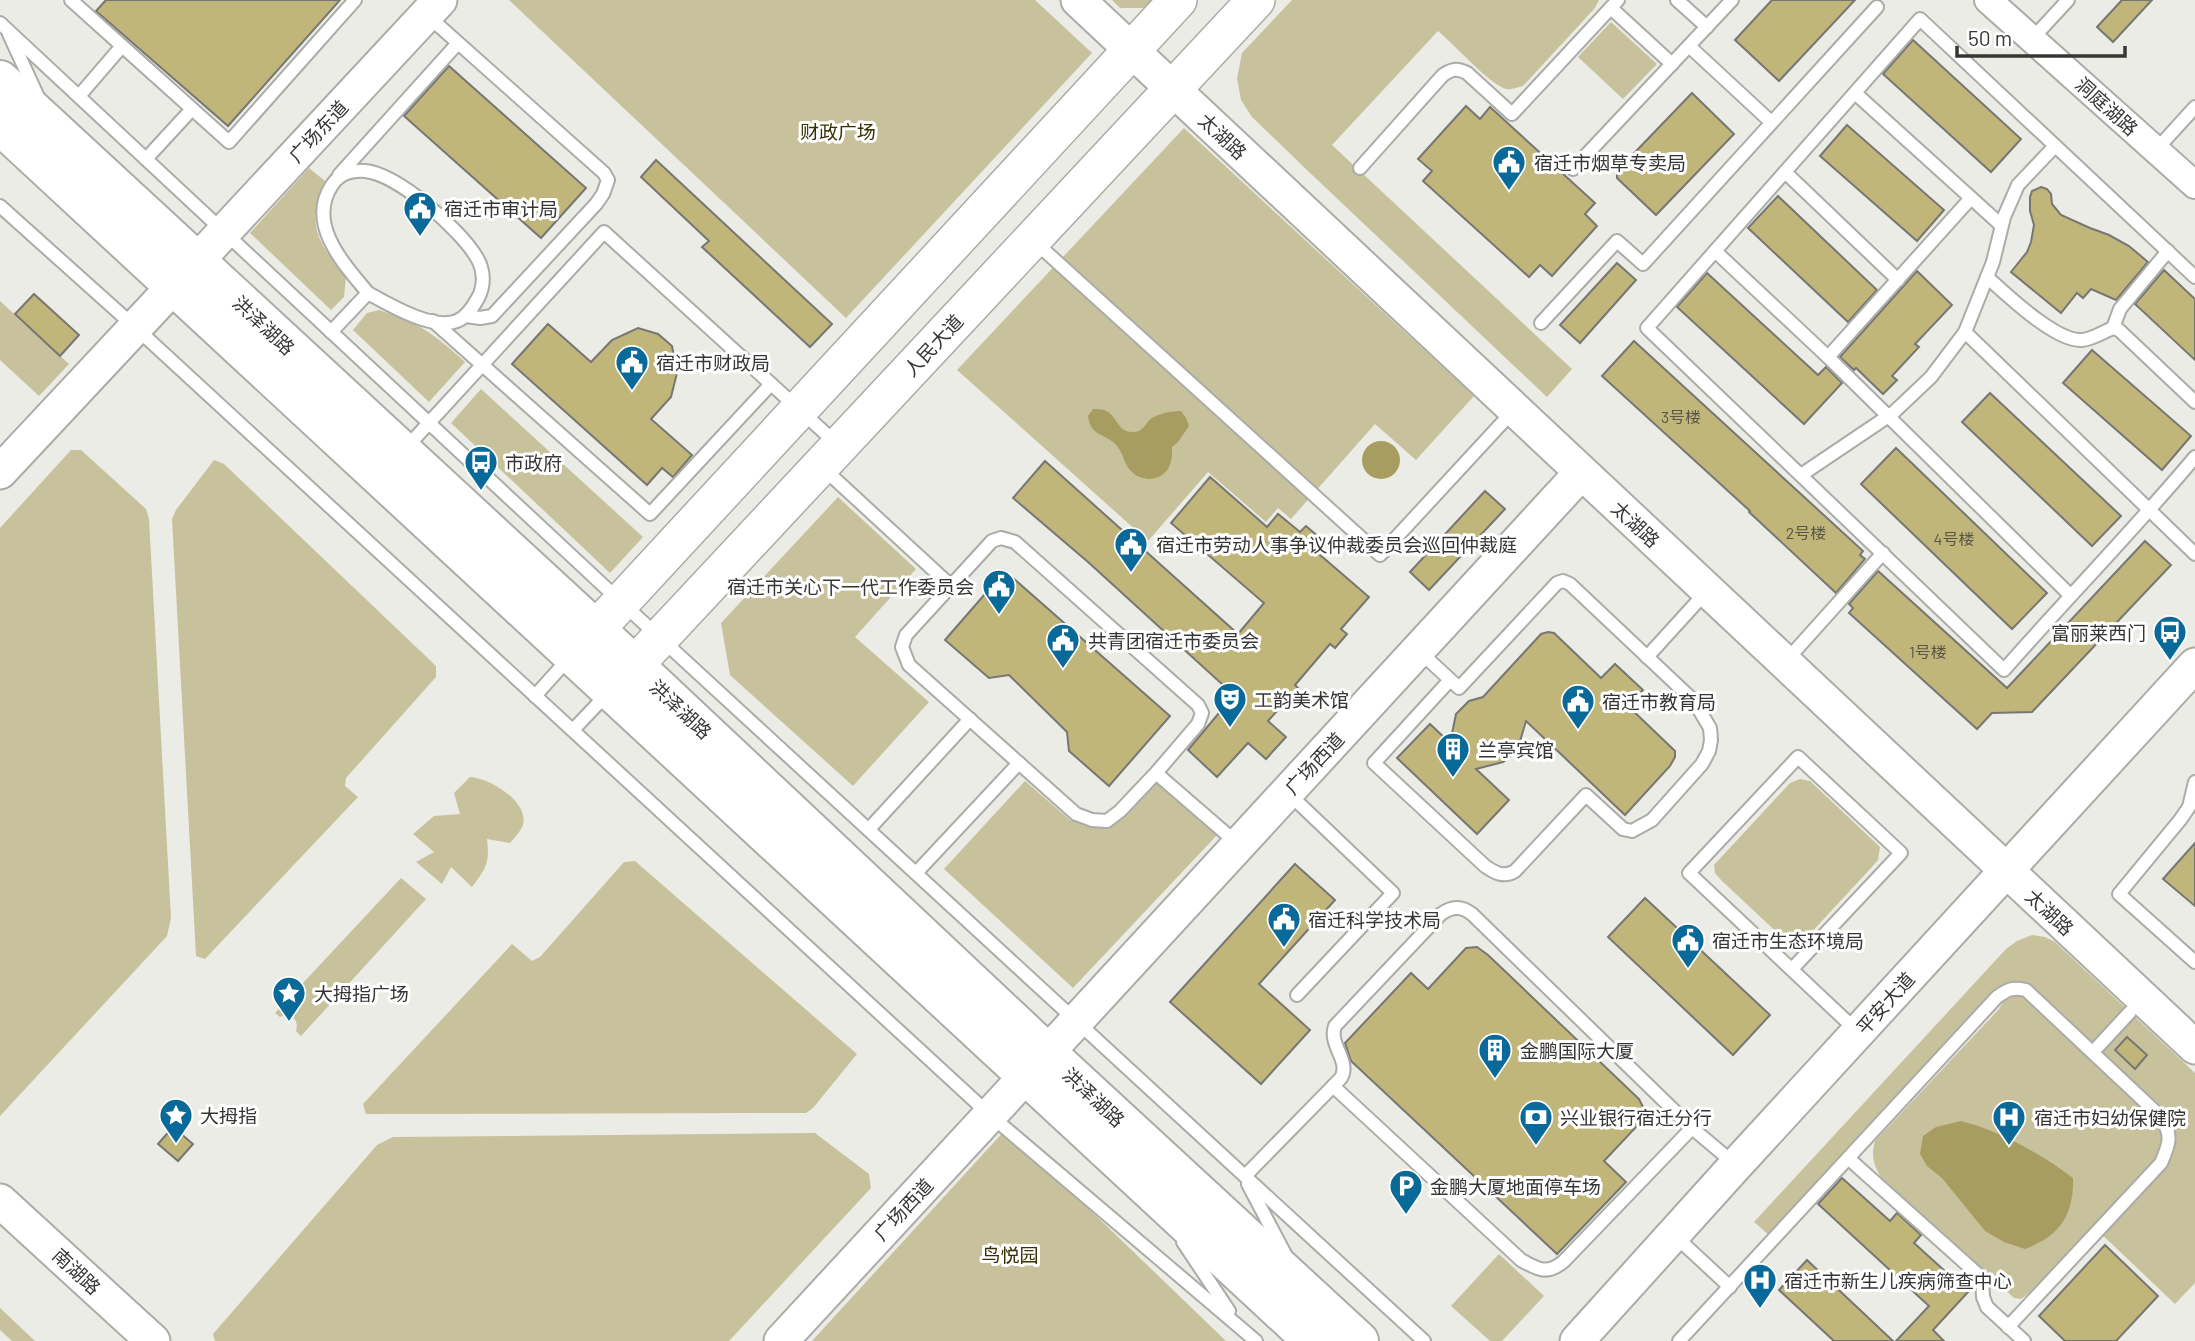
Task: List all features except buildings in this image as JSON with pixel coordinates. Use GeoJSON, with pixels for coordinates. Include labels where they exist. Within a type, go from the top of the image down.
{"type":"FeatureCollection","features":[{"type":"Feature","properties":{"kind":"main road"},"geometry":{"type":"LineString","coordinates":[[584,642],[1178,0]]}},
{"type":"Feature","properties":{"kind":"main road","name":"人民大道"},"geometry":{"type":"LineString","coordinates":[[635,664],[1256,0]]}},
{"type":"Feature","properties":{"kind":"main road","name":"洪泽湖路"},"geometry":{"type":"LineString","coordinates":[[0,80],[53,130],[185,274],[584,642],[635,664],[1036,1064],[1146,1187],[1313,1341]]}},
{"type":"Feature","properties":{"kind":"main road","name":"洪泽湖路"},"geometry":{"type":"LineString","coordinates":[[0,125],[403,452],[584,642]]}},
{"type":"Feature","properties":{"kind":"main road","name":"洪泽湖路"},"geometry":{"type":"LineString","coordinates":[[1036,1064],[1359,1341]]}},
{"type":"Feature","properties":{"kind":"street","name":"太湖路"},"geometry":{"type":"LineString","coordinates":[[1078,0],[2195,1047]]}},
{"type":"Feature","properties":{"kind":"street","name":"洞庭湖路"},"geometry":{"type":"LineString","coordinates":[[1987,0],[2195,185]]}},
{"type":"Feature","properties":{"kind":"street","name":"广场东道"},"geometry":{"type":"LineString","coordinates":[[0,472],[433,7]]}},
{"type":"Feature","properties":{"kind":"street","name":"广场西道"},"geometry":{"type":"LineString","coordinates":[[781,1341],[1581,473]]}},
{"type":"Feature","properties":{"kind":"street","name":"平安大道"},"geometry":{"type":"LineString","coordinates":[[1577,1341],[2195,666]]}},
{"type":"Feature","properties":{"kind":"street","name":"南湖路"},"geometry":{"type":"LineString","coordinates":[[0,1201],[153,1341]]}},
{"type":"Feature","properties":{"kind":"lane"},"geometry":{"type":"LineString","coordinates":[[71,0],[229,142],[355,0]]}},
{"type":"Feature","properties":{"kind":"lane"},"geometry":{"type":"LineString","coordinates":[[1677,0],[1707,27]]}},
{"type":"Feature","properties":{"kind":"lane"},"geometry":{"type":"LineString","coordinates":[[1573,170],[1732,0]]}},
{"type":"Feature","properties":{"kind":"lane"},"geometry":{"type":"LineString","coordinates":[[2032,39],[2068,0]]}},
{"type":"Feature","properties":{"kind":"lane"},"geometry":{"type":"LineString","coordinates":[[1360,168],[1443,75],[1452,69],[1459,69],[1467,74],[1512,114],[1615,4],[1672,64]]}},
{"type":"Feature","properties":{"kind":"lane"},"geometry":{"type":"LineString","coordinates":[[433,7],[458,43],[604,173],[608,180],[596,204],[492,316],[466,316],[450,323],[401,312],[368,293],[342,262],[323,222],[329,189],[337,178],[458,43]]}},
{"type":"Feature","properties":{"kind":"lane"},"geometry":{"type":"LineString","coordinates":[[1541,323],[1617,241],[1643,264],[1877,7]]}},
{"type":"Feature","properties":{"kind":"lane"},"geometry":{"type":"LineString","coordinates":[[2195,276],[1920,19],[1647,328],[2004,670],[2070,595],[2150,511],[2195,457]]}},
{"type":"Feature","properties":{"kind":"lane"},"geometry":{"type":"LineString","coordinates":[[3,26],[621,602],[635,664],[869,829],[1424,1341]]}},
{"type":"Feature","properties":{"kind":"lane"},"geometry":{"type":"LineString","coordinates":[[3,26],[53,130]]}},
{"type":"Feature","properties":{"kind":"lane"},"geometry":{"type":"LineString","coordinates":[[79,96],[122,46]]}},
{"type":"Feature","properties":{"kind":"lane"},"geometry":{"type":"LineString","coordinates":[[1689,46],[1770,122]]}},
{"type":"Feature","properties":{"kind":"lane"},"geometry":{"type":"LineString","coordinates":[[1855,93],[2001,225]]}},
{"type":"Feature","properties":{"kind":"lane"},"geometry":{"type":"LineString","coordinates":[[2156,150],[2195,107]]}},
{"type":"Feature","properties":{"kind":"lane"},"geometry":{"type":"LineString","coordinates":[[146,159],[192,109]]}},
{"type":"Feature","properties":{"kind":"lane"},"geometry":{"type":"LineString","coordinates":[[1801,475],[1888,417],[1931,377],[1965,332],[1993,262],[2001,225],[2018,186],[2055,146]]}},
{"type":"Feature","properties":{"kind":"lane"},"geometry":{"type":"LineString","coordinates":[[337,178],[348,172],[365,171],[398,184],[462,236],[478,260],[483,275],[480,295],[466,316]]}},
{"type":"Feature","properties":{"kind":"lane"},"geometry":{"type":"LineString","coordinates":[[1785,172],[1898,279]]}},
{"type":"Feature","properties":{"kind":"lane"},"geometry":{"type":"LineString","coordinates":[[1828,357],[1971,198]]}},
{"type":"Feature","properties":{"kind":"lane"},"geometry":{"type":"LineString","coordinates":[[0,206],[135,327],[990,1115],[1256,1341]]}},
{"type":"Feature","properties":{"kind":"lane"},"geometry":{"type":"LineString","coordinates":[[403,452],[604,232],[799,410],[830,456],[951,586]]}},
{"type":"Feature","properties":{"kind":"lane"},"geometry":{"type":"LineString","coordinates":[[1032,239],[1380,555],[1514,410]]}},
{"type":"Feature","properties":{"kind":"lane"},"geometry":{"type":"LineString","coordinates":[[1715,251],[1828,357],[2070,595]]}},
{"type":"Feature","properties":{"kind":"lane"},"geometry":{"type":"LineString","coordinates":[[2113,328],[2120,309],[2168,251]]}},
{"type":"Feature","properties":{"kind":"lane"},"geometry":{"type":"LineString","coordinates":[[1987,277],[2052,330],[2068,337],[2081,340],[2113,328],[2119,330],[2195,402]]}},
{"type":"Feature","properties":{"kind":"lane"},"geometry":{"type":"LineString","coordinates":[[331,332],[368,293]]}},
{"type":"Feature","properties":{"kind":"lane"},"geometry":{"type":"LineString","coordinates":[[433,321],[650,514],[771,384]]}},
{"type":"Feature","properties":{"kind":"lane"},"geometry":{"type":"LineString","coordinates":[[1965,332],[2195,554]]}},
{"type":"Feature","properties":{"kind":"lane"},"geometry":{"type":"LineString","coordinates":[[1001,538],[1015,542],[1198,705],[1202,712],[1198,724],[1156,773],[1107,821],[1092,820],[1076,814],[970,719],[909,665],[902,647],[906,635],[992,541],[1001,538]]}},
{"type":"Feature","properties":{"kind":"lane"},"geometry":{"type":"LineString","coordinates":[[1785,662],[1884,553]]}},
{"type":"Feature","properties":{"kind":"lane"},"geometry":{"type":"LineString","coordinates":[[1418,650],[1451,680],[1459,688],[1557,583],[1563,581],[1570,584],[1694,701],[1710,728],[1709,751],[1702,764],[1652,820],[1632,831],[1623,829],[1586,795],[1520,866],[1510,874],[1497,874],[1485,866],[1374,763],[1451,680]]}},
{"type":"Feature","properties":{"kind":"lane"},"geometry":{"type":"LineString","coordinates":[[1647,657],[1707,590]]}},
{"type":"Feature","properties":{"kind":"lane"},"geometry":{"type":"LineString","coordinates":[[535,696],[584,642]]}},
{"type":"Feature","properties":{"kind":"lane"},"geometry":{"type":"LineString","coordinates":[[573,730],[635,664]]}},
{"type":"Feature","properties":{"kind":"lane"},"geometry":{"type":"LineString","coordinates":[[869,829],[970,719]]}},
{"type":"Feature","properties":{"kind":"lane"},"geometry":{"type":"LineString","coordinates":[[1792,969],[1900,853],[1798,757],[1689,873],[1859,1032]]}},
{"type":"Feature","properties":{"kind":"lane"},"geometry":{"type":"LineString","coordinates":[[916,873],[1019,763]]}},
{"type":"Feature","properties":{"kind":"lane"},"geometry":{"type":"LineString","coordinates":[[1156,773],[1239,845]]}},
{"type":"Feature","properties":{"kind":"lane"},"geometry":{"type":"LineString","coordinates":[[2195,782],[2189,807],[2119,894],[2195,962]]}},
{"type":"Feature","properties":{"kind":"lane"},"geometry":{"type":"LineString","coordinates":[[1287,792],[1393,893],[1297,995]]}},
{"type":"Feature","properties":{"kind":"lane"},"geometry":{"type":"LineString","coordinates":[[1243,1175],[1344,1072],[1333,1037],[1335,1026],[1441,914],[1452,908],[1460,908],[1472,914],[1692,1128],[1736,1165]]}},
{"type":"Feature","properties":{"kind":"lane"},"geometry":{"type":"LineString","coordinates":[[1679,1341],[1997,997],[2009,988],[2026,990],[2093,1052],[2159,1115],[2168,1126],[2169,1138],[2161,1163],[2008,1327]]}},
{"type":"Feature","properties":{"kind":"lane"},"geometry":{"type":"LineString","coordinates":[[2093,1052],[2130,1012]]}},
{"type":"Feature","properties":{"kind":"lane"},"geometry":{"type":"LineString","coordinates":[[1333,1086],[1521,1260],[1545,1270],[1556,1268],[1564,1261],[1692,1128]]}},
{"type":"Feature","properties":{"kind":"lane"},"geometry":{"type":"LineString","coordinates":[[1848,1157],[1982,1278],[1983,1297],[1987,1307],[2024,1341]]}},
{"type":"Feature","properties":{"kind":"lane"},"geometry":{"type":"LineString","coordinates":[[1243,1175],[1305,1292]]}},
{"type":"Feature","properties":{"kind":"lane"},"geometry":{"type":"LineString","coordinates":[[1146,1187],[1237,1323]]}},
{"type":"Feature","properties":{"kind":"lane"},"geometry":{"type":"LineString","coordinates":[[1674,1235],[1730,1287]]}},
{"type":"Feature","properties":{"kind":"green space","name":"财政广场"},"geometry":{"type":"Polygon","coordinates":[[[509,0],[1035,0],[1092,53],[846,318],[509,0]]]}},
{"type":"Feature","properties":{"kind":"green space"},"geometry":{"type":"Polygon","coordinates":[[[1112,0],[1152,0],[1145,8],[1120,8],[1112,0]]]}},
{"type":"Feature","properties":{"kind":"green space"},"geometry":{"type":"Polygon","coordinates":[[[1292,0],[1599,0],[1595,8],[1523,86],[1513,89],[1506,89],[1490,80],[1438,31],[1332,145],[1572,369],[1547,397],[1252,117],[1241,100],[1237,78],[1242,53],[1292,0]]]}},
{"type":"Feature","properties":{"kind":"green space"},"geometry":{"type":"Polygon","coordinates":[[[1611,22],[1657,64],[1623,99],[1578,57],[1611,22]]]}},
{"type":"Feature","properties":{"kind":"green space"},"geometry":{"type":"Polygon","coordinates":[[[1184,128],[1474,396],[1416,460],[1375,424],[1291,519],[1278,508],[1266,522],[1208,472],[1148,541],[957,370],[1184,128]]]}},
{"type":"Feature","properties":{"kind":"green space"},"geometry":{"type":"Polygon","coordinates":[[[309,168],[325,181],[316,210],[318,232],[328,253],[346,276],[344,297],[331,310],[250,233],[309,168]]]}},
{"type":"Feature","properties":{"kind":"green space"},"geometry":{"type":"Polygon","coordinates":[[[0,301],[69,364],[39,396],[0,360],[0,301]]]}},
{"type":"Feature","properties":{"kind":"green space"},"geometry":{"type":"Polygon","coordinates":[[[379,310],[426,330],[465,362],[429,402],[353,330],[367,313],[379,310]]]}},
{"type":"Feature","properties":{"kind":"green space"},"geometry":{"type":"Polygon","coordinates":[[[481,389],[643,537],[610,573],[451,423],[481,389]]]}},
{"type":"Feature","properties":{"kind":"green space"},"geometry":{"type":"Polygon","coordinates":[[[71,450],[81,450],[146,509],[149,519],[171,918],[167,936],[0,1116],[0,528],[71,450]]]}},
{"type":"Feature","properties":{"kind":"green space"},"geometry":{"type":"Polygon","coordinates":[[[214,460],[224,464],[436,666],[436,677],[346,778],[345,786],[358,797],[205,959],[196,956],[172,519],[214,460]]]}},
{"type":"Feature","properties":{"kind":"green space"},"geometry":{"type":"Polygon","coordinates":[[[838,497],[916,569],[855,637],[929,702],[853,786],[730,675],[721,623],[838,497]]]}},
{"type":"Feature","properties":{"kind":"green space"},"geometry":{"type":"Polygon","coordinates":[[[470,777],[478,778],[506,792],[520,808],[523,825],[510,843],[487,839],[486,865],[472,887],[451,867],[442,884],[416,862],[434,852],[413,834],[434,816],[460,814],[454,793],[470,777]]]}},
{"type":"Feature","properties":{"kind":"green space"},"geometry":{"type":"Polygon","coordinates":[[[1800,779],[1810,781],[1880,847],[1878,860],[1871,868],[1809,935],[1794,942],[1784,939],[1722,881],[1715,873],[1714,865],[1790,783],[1800,779]]]}},
{"type":"Feature","properties":{"kind":"green space"},"geometry":{"type":"Polygon","coordinates":[[[1025,781],[1070,820],[1091,826],[1155,781],[1217,835],[1073,988],[944,869],[1025,781]]]}},
{"type":"Feature","properties":{"kind":"green space"},"geometry":{"type":"Polygon","coordinates":[[[635,861],[857,1054],[813,1108],[806,1113],[366,1114],[363,1104],[512,944],[532,961],[540,957],[624,862],[635,861]]]}},
{"type":"Feature","properties":{"kind":"green space"},"geometry":{"type":"Polygon","coordinates":[[[401,878],[426,899],[301,1036],[296,1031],[295,1019],[289,1014],[280,1017],[275,1013],[401,878]]]}},
{"type":"Feature","properties":{"kind":"green space"},"geometry":{"type":"Polygon","coordinates":[[[2032,935],[2055,942],[2195,1073],[2195,1283],[2175,1304],[2093,1226],[2028,1294],[2021,1299],[2014,1298],[1878,1172],[1873,1155],[1875,1141],[1999,1009],[2003,1002],[2001,994],[1995,989],[1769,1235],[1754,1222],[2006,949],[2032,935]]]}},
{"type":"Feature","properties":{"kind":"green space","name":"鸟悦园"},"geometry":{"type":"Polygon","coordinates":[[[1006,1129],[1226,1341],[812,1341],[1006,1129]]]}},
{"type":"Feature","properties":{"kind":"green space"},"geometry":{"type":"Polygon","coordinates":[[[815,1133],[869,1174],[871,1188],[729,1341],[215,1341],[213,1334],[377,1145],[393,1137],[815,1133]]]}},
{"type":"Feature","properties":{"kind":"green space"},"geometry":{"type":"Polygon","coordinates":[[[1499,1254],[1544,1296],[1502,1341],[1490,1341],[1451,1306],[1499,1254]]]}},
{"type":"Feature","properties":{"kind":"green space"},"geometry":{"type":"Polygon","coordinates":[[[0,1308],[35,1341],[12,1341],[0,1330],[0,1308]]]}},
{"type":"Feature","properties":{"kind":"shaded area"},"geometry":{"type":"Polygon","coordinates":[[[1093,409],[1108,412],[1120,427],[1128,432],[1140,430],[1154,417],[1174,411],[1181,411],[1189,426],[1172,447],[1168,469],[1160,476],[1149,479],[1134,474],[1117,446],[1092,428],[1088,416],[1093,409]]]}},
{"type":"Feature","properties":{"kind":"shaded area"},"geometry":{"type":"Polygon","coordinates":[[[1381,441],[1394,447],[1400,460],[1394,473],[1381,479],[1368,473],[1362,460],[1368,447],[1381,441]]]}},
{"type":"Feature","properties":{"kind":"shaded area"},"geometry":{"type":"Polygon","coordinates":[[[1961,1121],[1990,1130],[2020,1144],[2073,1178],[2071,1203],[2056,1231],[2025,1249],[2004,1242],[1985,1231],[1942,1178],[1927,1166],[1920,1154],[1923,1136],[1936,1127],[1961,1121]]]}},
{"type":"Feature","properties":{"kind":"place","name":"宿迁市烟草专卖局"},"geometry":{"type":"Point","coordinates":[1509,192]}},
{"type":"Feature","properties":{"kind":"place","name":"宿迁市审计局"},"geometry":{"type":"Point","coordinates":[420,238]}},
{"type":"Feature","properties":{"kind":"place","name":"宿迁市财政局"},"geometry":{"type":"Point","coordinates":[632,392]}},
{"type":"Feature","properties":{"kind":"place","name":"市政府"},"geometry":{"type":"Point","coordinates":[481,492]}},
{"type":"Feature","properties":{"kind":"place","name":"宿迁市劳动人事争议仲裁委员会巡回仲裁庭"},"geometry":{"type":"Point","coordinates":[1131,574]}},
{"type":"Feature","properties":{"kind":"place","name":"宿迁市关心下一代工作委员会"},"geometry":{"type":"Point","coordinates":[999,616]}},
{"type":"Feature","properties":{"kind":"place","name":"富丽莱西门"},"geometry":{"type":"Point","coordinates":[2170,662]}},
{"type":"Feature","properties":{"kind":"place","name":"共青团宿迁市委员会"},"geometry":{"type":"Point","coordinates":[1063,670]}},
{"type":"Feature","properties":{"kind":"place","name":"工韵美术馆"},"geometry":{"type":"Point","coordinates":[1230,729]}},
{"type":"Feature","properties":{"kind":"place","name":"宿迁市教育局"},"geometry":{"type":"Point","coordinates":[1578,731]}},
{"type":"Feature","properties":{"kind":"place","name":"兰亭宾馆"},"geometry":{"type":"Point","coordinates":[1453,779]}},
{"type":"Feature","properties":{"kind":"place","name":"宿迁科学技术局"},"geometry":{"type":"Point","coordinates":[1284,949]}},
{"type":"Feature","properties":{"kind":"place","name":"宿迁市生态环境局"},"geometry":{"type":"Point","coordinates":[1688,970]}},
{"type":"Feature","properties":{"kind":"place","name":"大拇指广场"},"geometry":{"type":"Point","coordinates":[289,1023]}},
{"type":"Feature","properties":{"kind":"place","name":"金鹏国际大厦"},"geometry":{"type":"Point","coordinates":[1495,1080]}},
{"type":"Feature","properties":{"kind":"place","name":"大拇指"},"geometry":{"type":"Point","coordinates":[176,1145]}},
{"type":"Feature","properties":{"kind":"place","name":"兴业银行宿迁分行"},"geometry":{"type":"Point","coordinates":[1536,1147]}},
{"type":"Feature","properties":{"kind":"place","name":"宿迁市妇幼保健院"},"geometry":{"type":"Point","coordinates":[2009,1147]}},
{"type":"Feature","properties":{"kind":"place","name":"金鹏大厦地面停车场"},"geometry":{"type":"Point","coordinates":[1406,1216]}},
{"type":"Feature","properties":{"kind":"place","name":"宿迁市新生儿疾病筛查中心"},"geometry":{"type":"Point","coordinates":[1760,1310]}}]}
